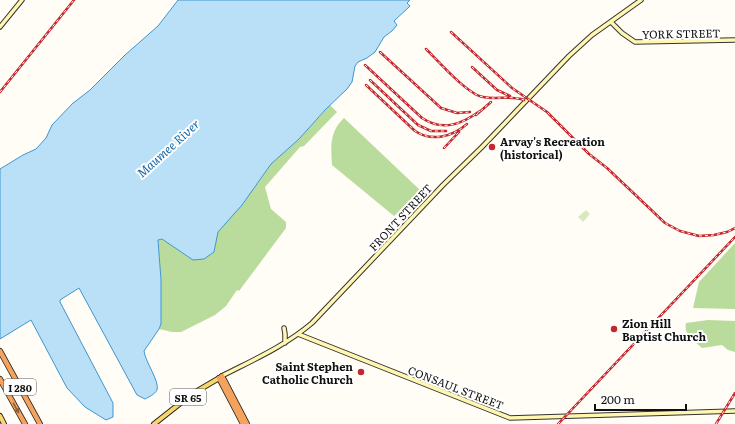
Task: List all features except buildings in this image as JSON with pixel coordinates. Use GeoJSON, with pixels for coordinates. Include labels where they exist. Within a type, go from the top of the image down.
{"type":"FeatureCollection","features":[{"type":"Feature","properties":{"kind":"highway","name":"I 280"},"geometry":{"type":"LineString","coordinates":[[0,351],[40,424]]}},
{"type":"Feature","properties":{"kind":"highway"},"geometry":{"type":"LineString","coordinates":[[220,377],[243,424]]}},
{"type":"Feature","properties":{"kind":"highway"},"geometry":{"type":"LineString","coordinates":[[220,377],[247,424]]}},
{"type":"Feature","properties":{"kind":"highway","name":"I 280"},"geometry":{"type":"LineString","coordinates":[[0,378],[25,424]]}},
{"type":"Feature","properties":{"kind":"main road","name":"FRONT STREET"},"geometry":{"type":"LineString","coordinates":[[154,424],[192,394],[220,377]]}},
{"type":"Feature","properties":{"kind":"main road"},"geometry":{"type":"LineString","coordinates":[[0,416],[4,424]]}},
{"type":"Feature","properties":{"kind":"street"},"geometry":{"type":"LineString","coordinates":[[0,28],[22,0]]}},
{"type":"Feature","properties":{"kind":"street","name":"FRONT STREET"},"geometry":{"type":"LineString","coordinates":[[220,377],[284,343],[312,323],[443,185],[482,147],[569,56],[592,35],[641,0]]}},
{"type":"Feature","properties":{"kind":"street","name":"YORK STREET"},"geometry":{"type":"LineString","coordinates":[[611,22],[622,34],[635,42],[735,40]]}},
{"type":"Feature","properties":{"kind":"street"},"geometry":{"type":"LineString","coordinates":[[284,328],[286,336],[284,343]]}},
{"type":"Feature","properties":{"kind":"street","name":"CONSAUL STREET"},"geometry":{"type":"LineString","coordinates":[[298,334],[510,418],[735,411]]}},
{"type":"Feature","properties":{"kind":"green space"},"geometry":{"type":"Polygon","coordinates":[[[330,105],[337,112],[304,146],[300,147],[265,187],[271,209],[286,222],[286,228],[239,291],[237,290],[226,306],[215,315],[181,332],[172,332],[159,329],[161,317],[161,280],[158,240],[162,239],[193,260],[214,252],[217,236],[221,227],[258,183],[271,164],[299,139],[330,105]]]}},
{"type":"Feature","properties":{"kind":"green space"},"geometry":{"type":"Polygon","coordinates":[[[344,118],[421,191],[394,216],[332,165],[331,146],[333,134],[339,123],[344,118]]]}},
{"type":"Feature","properties":{"kind":"green space"},"geometry":{"type":"Polygon","coordinates":[[[586,210],[590,214],[583,222],[578,217],[586,210]]]}},
{"type":"Feature","properties":{"kind":"green space"},"geometry":{"type":"Polygon","coordinates":[[[735,243],[735,309],[693,308],[699,282],[735,243]]]}},
{"type":"Feature","properties":{"kind":"green space"},"geometry":{"type":"Polygon","coordinates":[[[708,320],[735,321],[735,352],[728,350],[722,345],[702,348],[690,337],[686,331],[686,323],[708,320]]]}},
{"type":"Feature","properties":{"kind":"water","name":"Maumee River"},"geometry":{"type":"Polygon","coordinates":[[[178,0],[410,0],[407,3],[410,6],[394,21],[397,25],[384,37],[375,52],[358,62],[355,66],[352,82],[347,89],[326,109],[299,139],[271,164],[242,205],[218,232],[214,252],[204,259],[193,260],[162,239],[158,240],[161,280],[161,324],[144,351],[157,386],[157,390],[153,394],[145,399],[137,395],[79,288],[60,300],[113,403],[113,417],[106,420],[85,407],[67,388],[31,320],[0,339],[0,169],[36,149],[46,138],[52,125],[72,104],[90,90],[125,55],[158,26],[178,0]]]}},
{"type":"Feature","properties":{"kind":"railway"},"geometry":{"type":"LineString","coordinates":[[0,92],[74,0]]}},
{"type":"Feature","properties":{"kind":"railway"},"geometry":{"type":"LineString","coordinates":[[451,32],[512,88],[547,112],[589,154],[607,168],[665,223],[680,231],[699,236],[714,235],[727,232],[735,228]]}},
{"type":"Feature","properties":{"kind":"railway"},"geometry":{"type":"LineString","coordinates":[[426,49],[453,77],[477,95],[488,98],[514,98],[524,100]]}},
{"type":"Feature","properties":{"kind":"railway"},"geometry":{"type":"LineString","coordinates":[[380,52],[441,108],[457,113],[470,112]]}},
{"type":"Feature","properties":{"kind":"railway"},"geometry":{"type":"LineString","coordinates":[[365,65],[422,118],[437,125],[452,125],[459,123],[480,111]]}},
{"type":"Feature","properties":{"kind":"railway"},"geometry":{"type":"LineString","coordinates":[[472,67],[497,90],[510,96]]}},
{"type":"Feature","properties":{"kind":"railway"},"geometry":{"type":"LineString","coordinates":[[370,80],[418,125],[431,131],[446,131]]}},
{"type":"Feature","properties":{"kind":"railway"},"geometry":{"type":"LineString","coordinates":[[366,85],[415,131],[422,134],[435,137],[448,135],[467,124]]}},
{"type":"Feature","properties":{"kind":"railway"},"geometry":{"type":"LineString","coordinates":[[476,115],[491,102]]}},
{"type":"Feature","properties":{"kind":"railway"},"geometry":{"type":"LineString","coordinates":[[444,148],[459,132]]}},
{"type":"Feature","properties":{"kind":"railway"},"geometry":{"type":"LineString","coordinates":[[558,424],[735,237]]}},
{"type":"Feature","properties":{"kind":"railway"},"geometry":{"type":"LineString","coordinates":[[716,424],[735,393]]}},
{"type":"Feature","properties":{"kind":"place","name":"Arvay's Recreation (historical)"},"geometry":{"type":"Point","coordinates":[492,147]}},
{"type":"Feature","properties":{"kind":"place","name":"Zion Hill Baptist Church"},"geometry":{"type":"Point","coordinates":[614,329]}},
{"type":"Feature","properties":{"kind":"place","name":"Saint Stephen Catholic Church"},"geometry":{"type":"Point","coordinates":[361,372]}}]}
